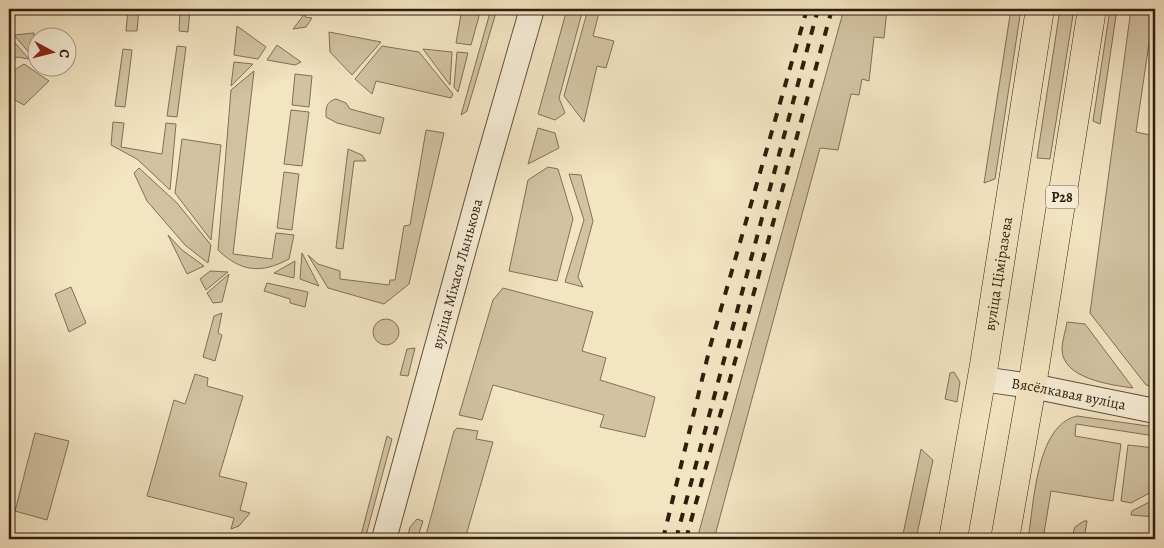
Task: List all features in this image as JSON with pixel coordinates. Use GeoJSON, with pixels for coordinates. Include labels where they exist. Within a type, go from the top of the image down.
{"type":"FeatureCollection","features":[{"type":"Feature","properties":{"kind":"main road","name":"вуліца Ціміразева"},"geometry":{"type":"LineString","coordinates":[[953,539],[982,379],[1040,9]]}},
{"type":"Feature","properties":{"kind":"main road","name":"Р28"},"geometry":{"type":"LineString","coordinates":[[1005,539],[1032,386],[1092,9]]}},
{"type":"Feature","properties":{"kind":"street","name":"вуліца Міхася Лынькова"},"geometry":{"type":"LineString","coordinates":[[384,539],[483,178],[532,9]]}},
{"type":"Feature","properties":{"kind":"street","name":"Вясёлкавая вуліца"},"geometry":{"type":"LineString","coordinates":[[982,379],[1032,386],[1155,411]]}},
{"type":"Feature","properties":{"kind":"shaded area"},"geometry":{"type":"Polygon","coordinates":[[[128,9],[139,9],[137,31],[126,31],[128,9]]]}},
{"type":"Feature","properties":{"kind":"shaded area"},"geometry":{"type":"Polygon","coordinates":[[[159,9],[190,9],[188,32],[179,31],[180,11],[159,9]]]}},
{"type":"Feature","properties":{"kind":"shaded area"},"geometry":{"type":"Polygon","coordinates":[[[294,9],[306,9],[305,17],[312,18],[306,27],[293,29],[303,16],[294,9]]]}},
{"type":"Feature","properties":{"kind":"shaded area"},"geometry":{"type":"Polygon","coordinates":[[[462,9],[481,9],[471,45],[456,43],[462,9]]]}},
{"type":"Feature","properties":{"kind":"shaded area"},"geometry":{"type":"Polygon","coordinates":[[[491,9],[497,9],[467,111],[461,115],[491,9]]]}},
{"type":"Feature","properties":{"kind":"shaded area"},"geometry":{"type":"Polygon","coordinates":[[[567,9],[583,9],[559,98],[565,113],[555,120],[538,114],[567,9]]]}},
{"type":"Feature","properties":{"kind":"shaded area"},"geometry":{"type":"Polygon","coordinates":[[[588,9],[600,9],[593,36],[614,41],[606,68],[597,66],[584,122],[564,96],[588,9]]]}},
{"type":"Feature","properties":{"kind":"shaded area"},"geometry":{"type":"Polygon","coordinates":[[[844,9],[887,9],[884,38],[874,37],[869,81],[862,79],[859,95],[851,94],[838,150],[820,148],[714,539],[697,539],[844,9]]]}},
{"type":"Feature","properties":{"kind":"shaded area"},"geometry":{"type":"Polygon","coordinates":[[[1011,9],[1021,9],[995,179],[984,183],[1011,9]]]}},
{"type":"Feature","properties":{"kind":"shaded area"},"geometry":{"type":"Polygon","coordinates":[[[1060,9],[1074,9],[1050,159],[1037,158],[1060,9]]]}},
{"type":"Feature","properties":{"kind":"shaded area"},"geometry":{"type":"Polygon","coordinates":[[[1110,9],[1117,9],[1100,124],[1093,121],[1110,9]]]}},
{"type":"Feature","properties":{"kind":"shaded area"},"geometry":{"type":"Polygon","coordinates":[[[1131,9],[1154,9],[1136,132],[1155,136],[1155,387],[1146,385],[1090,313],[1131,9]]]}},
{"type":"Feature","properties":{"kind":"shaded area"},"geometry":{"type":"Polygon","coordinates":[[[237,26],[266,47],[258,59],[234,55],[237,26]]]}},
{"type":"Feature","properties":{"kind":"shaded area"},"geometry":{"type":"Polygon","coordinates":[[[329,32],[381,42],[352,75],[330,52],[329,32]]]}},
{"type":"Feature","properties":{"kind":"shaded area"},"geometry":{"type":"Polygon","coordinates":[[[28,34],[28,51],[14,35],[28,34]]]}},
{"type":"Feature","properties":{"kind":"shaded area"},"geometry":{"type":"Polygon","coordinates":[[[9,36],[28,59],[17,57],[9,63],[9,36]]]}},
{"type":"Feature","properties":{"kind":"shaded area"},"geometry":{"type":"Polygon","coordinates":[[[277,45],[301,62],[295,65],[267,60],[277,45]]]}},
{"type":"Feature","properties":{"kind":"shaded area"},"geometry":{"type":"Polygon","coordinates":[[[177,46],[186,47],[177,117],[167,116],[177,46]]]}},
{"type":"Feature","properties":{"kind":"shaded area"},"geometry":{"type":"Polygon","coordinates":[[[382,46],[419,52],[453,94],[451,98],[376,81],[372,94],[355,79],[382,46]]]}},
{"type":"Feature","properties":{"kind":"shaded area"},"geometry":{"type":"Polygon","coordinates":[[[123,49],[132,50],[125,107],[115,106],[123,49]]]}},
{"type":"Feature","properties":{"kind":"shaded area"},"geometry":{"type":"Polygon","coordinates":[[[423,49],[452,52],[450,85],[423,49]]]}},
{"type":"Feature","properties":{"kind":"shaded area"},"geometry":{"type":"Polygon","coordinates":[[[457,52],[468,53],[458,92],[454,87],[457,52]]]}},
{"type":"Feature","properties":{"kind":"shaded area"},"geometry":{"type":"Polygon","coordinates":[[[234,62],[253,64],[231,86],[234,62]]]}},
{"type":"Feature","properties":{"kind":"shaded area"},"geometry":{"type":"Polygon","coordinates":[[[24,64],[28,67],[28,78],[45,78],[49,81],[24,105],[9,97],[9,73],[24,64]]]}},
{"type":"Feature","properties":{"kind":"shaded area"},"geometry":{"type":"Polygon","coordinates":[[[254,71],[233,254],[272,259],[276,233],[294,235],[289,259],[260,269],[235,263],[218,250],[231,90],[254,71]]]}},
{"type":"Feature","properties":{"kind":"shaded area"},"geometry":{"type":"Polygon","coordinates":[[[295,74],[312,76],[309,107],[292,105],[295,74]]]}},
{"type":"Feature","properties":{"kind":"shaded area"},"geometry":{"type":"Polygon","coordinates":[[[336,99],[346,103],[350,109],[384,118],[380,134],[337,123],[326,117],[327,105],[336,99]]]}},
{"type":"Feature","properties":{"kind":"shaded area"},"geometry":{"type":"Polygon","coordinates":[[[291,110],[309,112],[302,166],[284,164],[291,110]]]}},
{"type":"Feature","properties":{"kind":"shaded area"},"geometry":{"type":"Polygon","coordinates":[[[113,122],[124,123],[121,147],[162,154],[166,123],[176,124],[170,190],[137,159],[111,145],[113,122]]]}},
{"type":"Feature","properties":{"kind":"shaded area"},"geometry":{"type":"Polygon","coordinates":[[[538,128],[555,133],[559,148],[528,164],[538,128]]]}},
{"type":"Feature","properties":{"kind":"shaded area"},"geometry":{"type":"Polygon","coordinates":[[[426,130],[444,133],[409,284],[384,304],[328,288],[308,255],[318,264],[340,271],[340,279],[389,285],[390,280],[395,280],[404,226],[410,225],[426,130]]]}},
{"type":"Feature","properties":{"kind":"shaded area"},"geometry":{"type":"Polygon","coordinates":[[[182,139],[221,145],[211,240],[175,193],[182,139]]]}},
{"type":"Feature","properties":{"kind":"shaded area"},"geometry":{"type":"Polygon","coordinates":[[[348,149],[362,155],[366,161],[354,161],[343,249],[336,248],[348,149]]]}},
{"type":"Feature","properties":{"kind":"shaded area"},"geometry":{"type":"Polygon","coordinates":[[[548,167],[558,169],[573,219],[557,281],[509,271],[528,180],[548,167]]]}},
{"type":"Feature","properties":{"kind":"shaded area"},"geometry":{"type":"Polygon","coordinates":[[[139,168],[177,203],[211,245],[208,263],[185,245],[147,201],[134,173],[139,168]]]}},
{"type":"Feature","properties":{"kind":"shaded area"},"geometry":{"type":"Polygon","coordinates":[[[284,172],[299,174],[292,230],[277,228],[284,172]]]}},
{"type":"Feature","properties":{"kind":"shaded area"},"geometry":{"type":"Polygon","coordinates":[[[569,174],[581,175],[593,221],[578,277],[583,287],[565,282],[584,220],[569,174]]]}},
{"type":"Feature","properties":{"kind":"shaded area"},"geometry":{"type":"Polygon","coordinates":[[[168,235],[182,250],[204,266],[187,274],[168,235]]]}},
{"type":"Feature","properties":{"kind":"shaded area"},"geometry":{"type":"Polygon","coordinates":[[[302,253],[319,286],[300,279],[302,253]]]}},
{"type":"Feature","properties":{"kind":"shaded area"},"geometry":{"type":"Polygon","coordinates":[[[295,261],[294,278],[274,273],[295,261]]]}},
{"type":"Feature","properties":{"kind":"shaded area"},"geometry":{"type":"Polygon","coordinates":[[[210,271],[228,272],[206,290],[200,279],[210,271]]]}},
{"type":"Feature","properties":{"kind":"shaded area"},"geometry":{"type":"Polygon","coordinates":[[[229,274],[222,302],[213,303],[207,293],[229,274]]]}},
{"type":"Feature","properties":{"kind":"shaded area"},"geometry":{"type":"Polygon","coordinates":[[[267,283],[308,292],[305,307],[290,303],[290,299],[264,291],[267,283]]]}},
{"type":"Feature","properties":{"kind":"shaded area"},"geometry":{"type":"Polygon","coordinates":[[[71,287],[86,323],[69,332],[55,294],[71,287]]]}},
{"type":"Feature","properties":{"kind":"shaded area"},"geometry":{"type":"Polygon","coordinates":[[[503,288],[593,312],[582,351],[606,358],[600,380],[655,397],[645,437],[600,427],[604,415],[493,385],[482,420],[459,415],[493,300],[503,288]]]}},
{"type":"Feature","properties":{"kind":"shaded area"},"geometry":{"type":"Polygon","coordinates":[[[222,313],[218,333],[222,335],[215,361],[203,357],[214,316],[222,313]]]}},
{"type":"Feature","properties":{"kind":"shaded area"},"geometry":{"type":"Polygon","coordinates":[[[386,319],[395,323],[399,332],[395,341],[386,345],[377,341],[373,332],[377,323],[386,319]]]}},
{"type":"Feature","properties":{"kind":"shaded area"},"geometry":{"type":"Polygon","coordinates":[[[1067,322],[1085,324],[1133,388],[1090,379],[1070,367],[1064,359],[1062,349],[1067,322]]]}},
{"type":"Feature","properties":{"kind":"shaded area"},"geometry":{"type":"Polygon","coordinates":[[[415,348],[408,376],[400,375],[407,349],[415,348]]]}},
{"type":"Feature","properties":{"kind":"shaded area"},"geometry":{"type":"Polygon","coordinates":[[[954,372],[960,382],[957,402],[945,399],[950,373],[954,372]]]}},
{"type":"Feature","properties":{"kind":"shaded area"},"geometry":{"type":"Polygon","coordinates":[[[195,374],[208,378],[207,386],[243,396],[219,476],[247,483],[240,510],[250,513],[239,526],[231,529],[234,518],[147,496],[174,400],[185,404],[195,374]]]}},
{"type":"Feature","properties":{"kind":"shaded area"},"geometry":{"type":"Polygon","coordinates":[[[1077,416],[1155,427],[1155,436],[1076,424],[1075,436],[1121,444],[1113,501],[1051,491],[1043,539],[1028,539],[1035,487],[1045,450],[1053,434],[1063,422],[1077,416]]]}},
{"type":"Feature","properties":{"kind":"shaded area"},"geometry":{"type":"Polygon","coordinates":[[[457,428],[478,431],[476,439],[493,442],[465,539],[425,539],[454,431],[457,428]]]}},
{"type":"Feature","properties":{"kind":"shaded area"},"geometry":{"type":"Polygon","coordinates":[[[35,433],[69,441],[47,520],[15,511],[35,433]]]}},
{"type":"Feature","properties":{"kind":"shaded area"},"geometry":{"type":"Polygon","coordinates":[[[387,436],[392,439],[365,539],[360,539],[387,436]]]}},
{"type":"Feature","properties":{"kind":"shaded area"},"geometry":{"type":"Polygon","coordinates":[[[1128,445],[1155,448],[1155,490],[1131,503],[1121,501],[1128,445]]]}},
{"type":"Feature","properties":{"kind":"shaded area"},"geometry":{"type":"Polygon","coordinates":[[[921,449],[933,460],[916,539],[902,539],[921,449]]]}},
{"type":"Feature","properties":{"kind":"shaded area"},"geometry":{"type":"Polygon","coordinates":[[[1155,499],[1155,517],[1131,515],[1132,511],[1155,499]]]}},
{"type":"Feature","properties":{"kind":"shaded area"},"geometry":{"type":"Polygon","coordinates":[[[417,519],[423,521],[417,539],[407,539],[410,527],[417,519]]]}},
{"type":"Feature","properties":{"kind":"shaded area"},"geometry":{"type":"Polygon","coordinates":[[[1087,521],[1084,539],[1071,539],[1075,527],[1087,521]]]}},
{"type":"Feature","properties":{"kind":"railway"},"geometry":{"type":"LineString","coordinates":[[663,539],[710,347],[807,9]]}},
{"type":"Feature","properties":{"kind":"railway"},"geometry":{"type":"LineString","coordinates":[[676,539],[818,9]]}},
{"type":"Feature","properties":{"kind":"railway"},"geometry":{"type":"LineString","coordinates":[[686,539],[832,9]]}}]}
